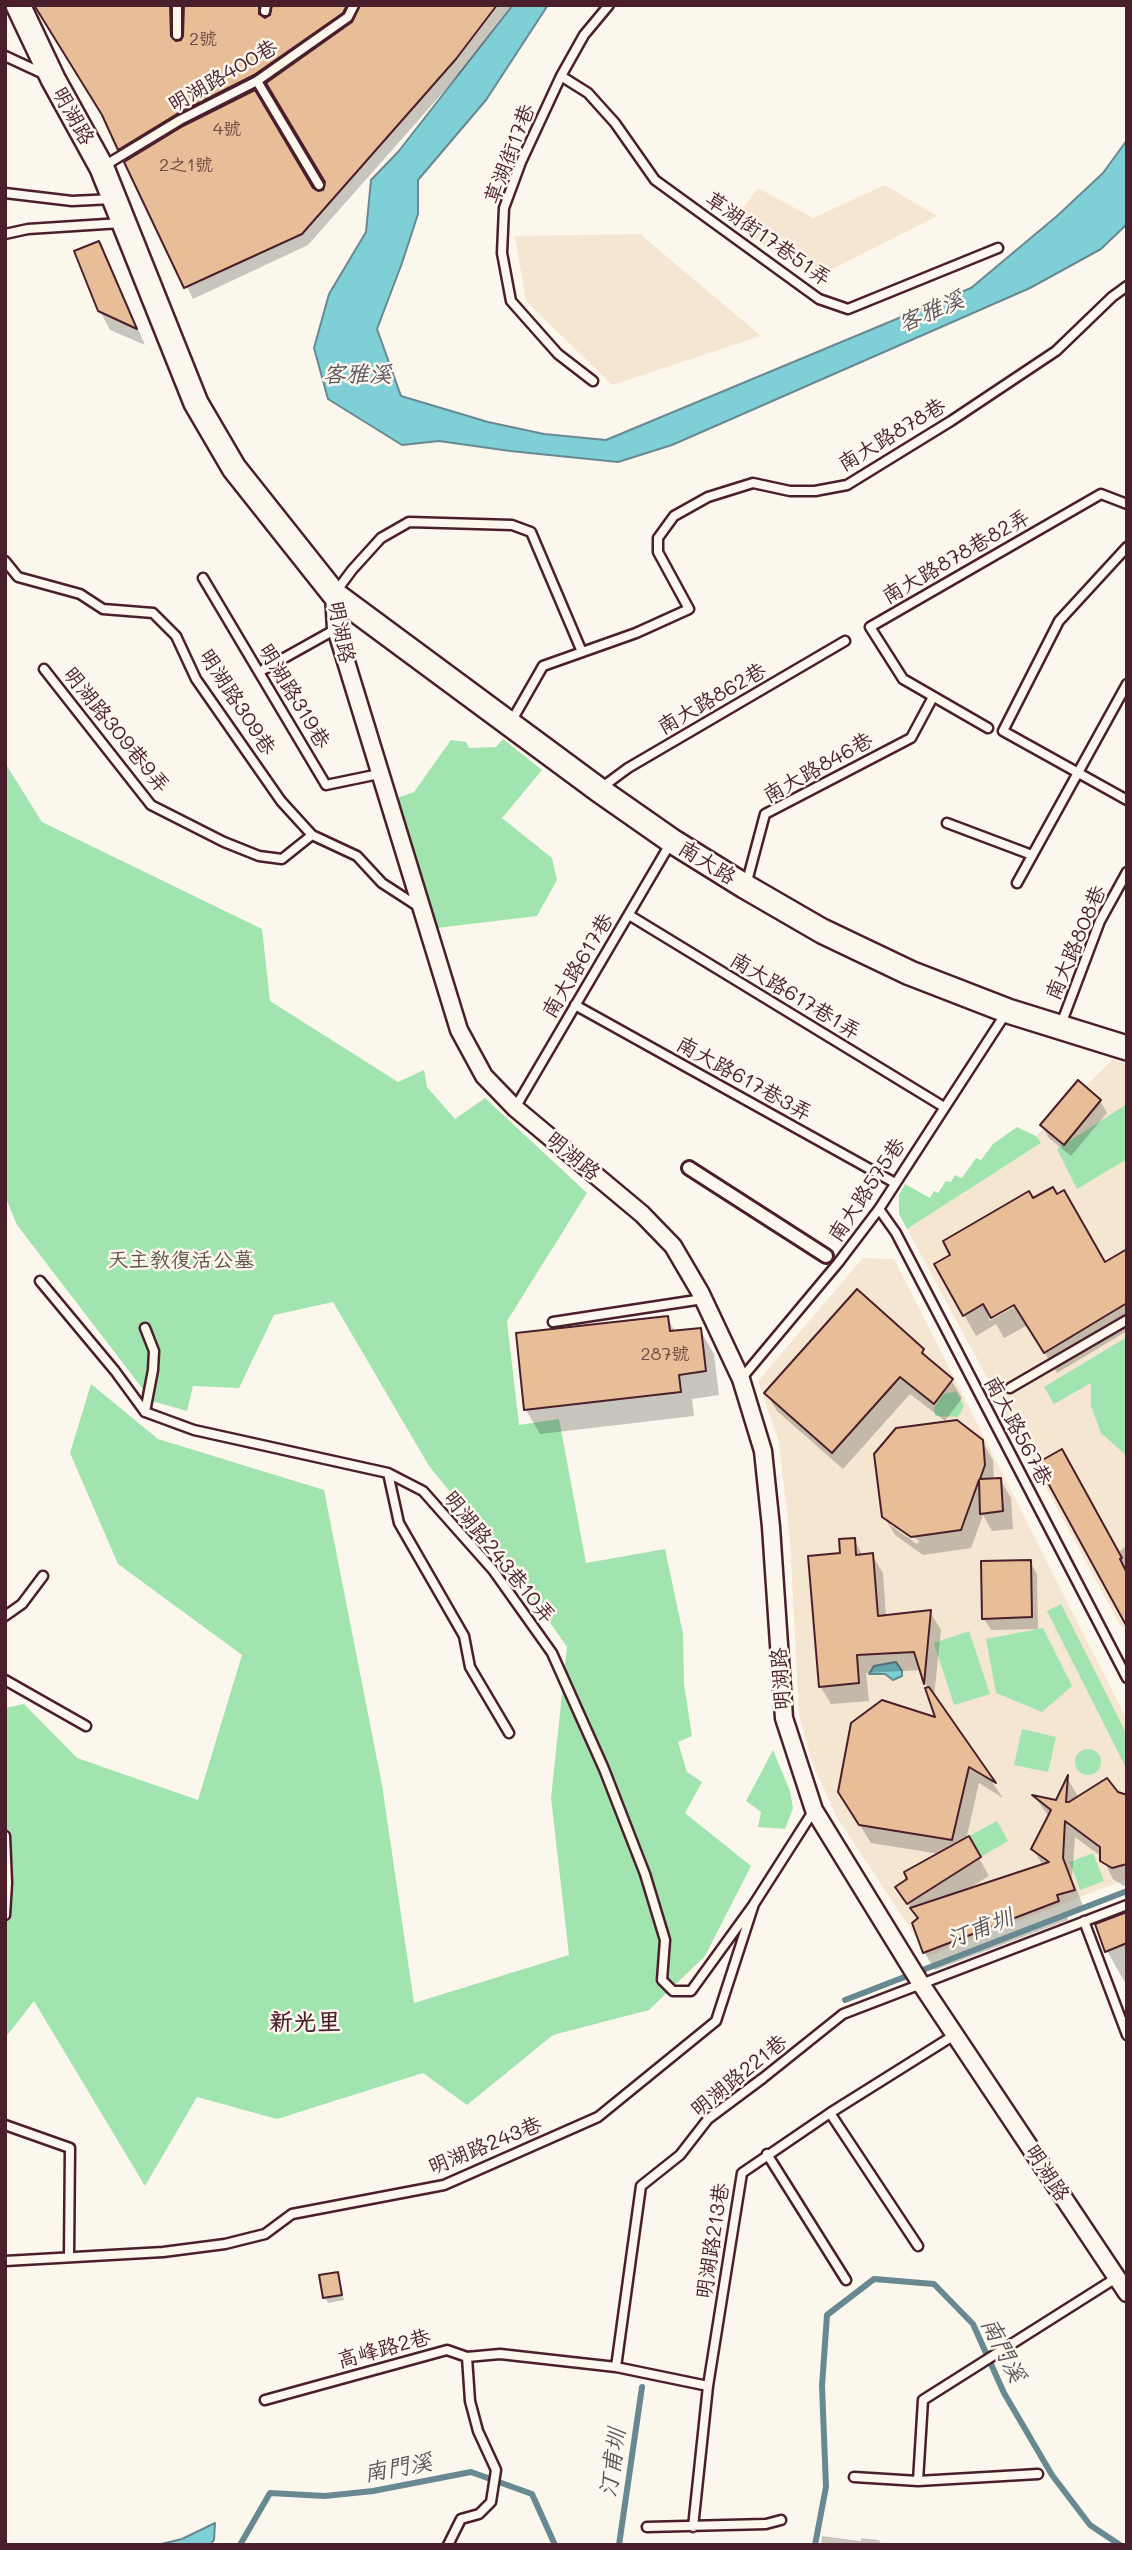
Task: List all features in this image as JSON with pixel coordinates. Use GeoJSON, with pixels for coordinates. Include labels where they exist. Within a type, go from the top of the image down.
{"type":"FeatureCollection","features":[{"type":"Feature","properties":{"kind":"main road","name":"明湖路"},"geometry":{"type":"LineString","coordinates":[[18,5],[53,79],[102,167],[196,403],[234,468],[334,594]]}},
{"type":"Feature","properties":{"kind":"main road","name":"南大路"},"geometry":{"type":"LineString","coordinates":[[334,594],[672,841],[822,931],[910,973],[1008,1011],[1127,1048]]}},
{"type":"Feature","properties":{"kind":"street","name":"明湖路"},"geometry":{"type":"LineString","coordinates":[[334,594],[336,629],[459,1030],[484,1076],[515,1108],[642,1214],[673,1246],[703,1299],[741,1379],[762,1451],[771,1527],[784,1718],[814,1810],[921,1984],[1127,2294]]}},
{"type":"Feature","properties":{"kind":"street"},"geometry":{"type":"LineString","coordinates":[[689,1168],[826,1256]]}},
{"type":"Feature","properties":{"kind":"lane"},"geometry":{"type":"LineString","coordinates":[[177,5],[177,36]]}},
{"type":"Feature","properties":{"kind":"lane"},"geometry":{"type":"LineString","coordinates":[[344,5],[348,17]]}},
{"type":"Feature","properties":{"kind":"lane","name":"明湖路400巷"},"geometry":{"type":"LineString","coordinates":[[102,167],[180,120],[257,81],[348,17],[354,5]]}},
{"type":"Feature","properties":{"kind":"lane","name":"草湖街17巷"},"geometry":{"type":"LineString","coordinates":[[593,381],[558,354],[511,301],[502,253],[504,208],[521,162],[561,76],[584,35],[609,5]]}},
{"type":"Feature","properties":{"kind":"lane"},"geometry":{"type":"LineString","coordinates":[[5,56],[53,79]]}},
{"type":"Feature","properties":{"kind":"lane","name":"草湖街17巷51弄"},"geometry":{"type":"LineString","coordinates":[[561,76],[588,93],[615,123],[655,180],[819,299],[848,309],[998,248]]}},
{"type":"Feature","properties":{"kind":"lane"},"geometry":{"type":"LineString","coordinates":[[257,81],[319,185]]}},
{"type":"Feature","properties":{"kind":"lane"},"geometry":{"type":"LineString","coordinates":[[5,193],[72,201],[113,199]]}},
{"type":"Feature","properties":{"kind":"lane"},"geometry":{"type":"LineString","coordinates":[[5,234],[28,229],[124,223]]}},
{"type":"Feature","properties":{"kind":"lane","name":"南大路878巷"},"geometry":{"type":"LineString","coordinates":[[510,723],[543,666],[636,633],[689,609],[658,552],[657,538],[674,516],[708,497],[753,483],[790,491],[815,492],[848,485],[1056,351],[1127,286]]}},
{"type":"Feature","properties":{"kind":"lane","name":"南大路878巷82弄"},"geometry":{"type":"LineString","coordinates":[[988,728],[902,679],[870,627],[1101,494],[1127,504]]}},
{"type":"Feature","properties":{"kind":"lane"},"geometry":{"type":"LineString","coordinates":[[334,594],[381,538],[409,522],[512,525],[531,532],[582,652]]}},
{"type":"Feature","properties":{"kind":"lane"},"geometry":{"type":"LineString","coordinates":[[1127,547],[1059,621],[1003,732],[1127,800]]}},
{"type":"Feature","properties":{"kind":"lane","name":"明湖路309巷"},"geometry":{"type":"LineString","coordinates":[[5,561],[18,577],[80,594],[103,609],[153,613],[176,636],[196,679],[281,801],[312,835],[357,856],[382,883],[420,907]]}},
{"type":"Feature","properties":{"kind":"lane","name":"明湖路319巷"},"geometry":{"type":"LineString","coordinates":[[203,578],[326,785],[379,774]]}},
{"type":"Feature","properties":{"kind":"lane"},"geometry":{"type":"LineString","coordinates":[[259,672],[336,629]]}},
{"type":"Feature","properties":{"kind":"lane","name":"南大路862巷"},"geometry":{"type":"LineString","coordinates":[[599,790],[628,768],[845,641]]}},
{"type":"Feature","properties":{"kind":"lane","name":"明湖路309巷9弄"},"geometry":{"type":"LineString","coordinates":[[44,669],[151,805],[224,842],[259,856],[282,859],[312,835]]}},
{"type":"Feature","properties":{"kind":"lane"},"geometry":{"type":"LineString","coordinates":[[1017,883],[1127,684]]}},
{"type":"Feature","properties":{"kind":"lane","name":"南大路846巷"},"geometry":{"type":"LineString","coordinates":[[746,887],[765,814],[911,738],[933,696]]}},
{"type":"Feature","properties":{"kind":"lane"},"geometry":{"type":"LineString","coordinates":[[947,823],[1032,855]]}},
{"type":"Feature","properties":{"kind":"lane","name":"南大路617巷"},"geometry":{"type":"LineString","coordinates":[[515,1108],[672,841]]}},
{"type":"Feature","properties":{"kind":"lane","name":"南大路808巷"},"geometry":{"type":"LineString","coordinates":[[1060,1028],[1100,921],[1127,872]]}},
{"type":"Feature","properties":{"kind":"lane","name":"南大路617巷1弄"},"geometry":{"type":"LineString","coordinates":[[629,915],[944,1107]]}},
{"type":"Feature","properties":{"kind":"lane","name":"南大路617巷3弄"},"geometry":{"type":"LineString","coordinates":[[575,1005],[895,1183]]}},
{"type":"Feature","properties":{"kind":"lane","name":"南大路575巷"},"geometry":{"type":"LineString","coordinates":[[741,1379],[838,1263],[879,1209],[1008,1011]]}},
{"type":"Feature","properties":{"kind":"lane","name":"南大路567巷"},"geometry":{"type":"LineString","coordinates":[[879,1209],[896,1233],[1127,1678]]}},
{"type":"Feature","properties":{"kind":"lane"},"geometry":{"type":"LineString","coordinates":[[40,1281],[115,1371],[145,1412]]}},
{"type":"Feature","properties":{"kind":"lane"},"geometry":{"type":"LineString","coordinates":[[553,1322],[703,1299]]}},
{"type":"Feature","properties":{"kind":"lane"},"geometry":{"type":"LineString","coordinates":[[1010,1388],[1127,1320]]}},
{"type":"Feature","properties":{"kind":"lane"},"geometry":{"type":"LineString","coordinates":[[145,1328],[154,1351],[145,1412]]}},
{"type":"Feature","properties":{"kind":"lane","name":"明湖路243巷10弄"},"geometry":{"type":"LineString","coordinates":[[145,1412],[194,1430],[388,1473],[423,1491],[492,1570],[552,1653],[604,1769],[645,1874],[665,1940],[662,1980],[673,1991],[691,1992],[754,1904]]}},
{"type":"Feature","properties":{"kind":"lane"},"geometry":{"type":"LineString","coordinates":[[388,1473],[399,1523],[464,1636],[470,1667],[509,1733]]}},
{"type":"Feature","properties":{"kind":"lane"},"geometry":{"type":"LineString","coordinates":[[5,1616],[22,1604],[43,1576]]}},
{"type":"Feature","properties":{"kind":"lane"},"geometry":{"type":"LineString","coordinates":[[1118,1660],[1127,1655]]}},
{"type":"Feature","properties":{"kind":"lane"},"geometry":{"type":"LineString","coordinates":[[5,1680],[86,1726]]}},
{"type":"Feature","properties":{"kind":"lane","name":"明湖路243巷"},"geometry":{"type":"LineString","coordinates":[[5,2261],[163,2252],[238,2241],[265,2234],[292,2214],[444,2185],[598,2117],[716,2021],[754,1904],[814,1810]]}},
{"type":"Feature","properties":{"kind":"lane"},"geometry":{"type":"LineString","coordinates":[[5,1836],[8,1883],[5,1915]]}},
{"type":"Feature","properties":{"kind":"lane","name":"明湖路221巷"},"geometry":{"type":"LineString","coordinates":[[616,2367],[641,2186],[680,2155],[708,2119],[843,2014],[1127,1905]]}},
{"type":"Feature","properties":{"kind":"lane"},"geometry":{"type":"LineString","coordinates":[[1084,1921],[1127,2035]]}},
{"type":"Feature","properties":{"kind":"lane","name":"明湖路213巷"},"geometry":{"type":"LineString","coordinates":[[693,2527],[708,2386],[742,2173],[830,2113],[956,2034]]}},
{"type":"Feature","properties":{"kind":"lane"},"geometry":{"type":"LineString","coordinates":[[830,2113],[918,2246]]}},
{"type":"Feature","properties":{"kind":"lane"},"geometry":{"type":"LineString","coordinates":[[5,2125],[70,2147],[69,2256]]}},
{"type":"Feature","properties":{"kind":"lane"},"geometry":{"type":"LineString","coordinates":[[767,2154],[846,2280]]}},
{"type":"Feature","properties":{"kind":"lane"},"geometry":{"type":"LineString","coordinates":[[918,2481],[923,2400],[1116,2277]]}},
{"type":"Feature","properties":{"kind":"lane","name":"高峰路2巷"},"geometry":{"type":"LineString","coordinates":[[265,2400],[447,2350],[467,2357],[500,2354],[616,2367],[708,2386]]}},
{"type":"Feature","properties":{"kind":"lane"},"geometry":{"type":"LineString","coordinates":[[448,2545],[461,2519],[478,2514],[491,2502],[496,2470],[478,2431],[470,2401],[467,2357]]}},
{"type":"Feature","properties":{"kind":"lane"},"geometry":{"type":"LineString","coordinates":[[854,2477],[918,2481],[1038,2474]]}},
{"type":"Feature","properties":{"kind":"lane"},"geometry":{"type":"LineString","coordinates":[[647,2527],[766,2524],[781,2520]]}},
{"type":"Feature","properties":{"kind":"shaded area"},"geometry":{"type":"Polygon","coordinates":[[[885,185],[937,216],[814,278],[731,223],[758,188],[813,218],[885,185]]]}},
{"type":"Feature","properties":{"kind":"shaded area"},"geometry":{"type":"Polygon","coordinates":[[[640,234],[761,336],[612,385],[526,301],[515,236],[640,234]]]}},
{"type":"Feature","properties":{"kind":"shaded area"},"geometry":{"type":"Polygon","coordinates":[[[1113,1059],[1127,1064],[1127,1629],[1121,1627],[907,1229],[1040,1144],[1036,1136],[1113,1059]]]}},
{"type":"Feature","properties":{"kind":"shaded area"},"geometry":{"type":"Polygon","coordinates":[[[863,1258],[894,1259],[1127,1720],[1127,1879],[928,1956],[835,1814],[811,1759],[799,1715],[790,1541],[779,1442],[758,1381],[863,1258]]]}},
{"type":"Feature","properties":{"kind":"green space"},"geometry":{"type":"Polygon","coordinates":[[[503,739],[542,770],[502,818],[552,858],[557,880],[537,916],[437,928],[397,798],[414,792],[451,740],[466,742],[469,748],[496,747],[503,739]]]}},
{"type":"Feature","properties":{"kind":"green space","name":"天主教復活公墓"},"geometry":{"type":"Polygon","coordinates":[[[5,763],[42,822],[262,929],[270,1001],[398,1082],[424,1070],[427,1087],[455,1119],[485,1098],[587,1193],[507,1321],[519,1425],[559,1419],[586,1563],[665,1549],[683,1634],[684,1684],[692,1736],[678,1742],[687,1772],[702,1782],[685,1813],[751,1866],[705,1956],[649,2010],[553,2035],[467,2105],[423,2073],[277,2119],[197,2097],[145,2186],[34,2001],[5,2038],[5,1708],[24,1704],[77,1758],[198,1800],[242,1655],[118,1564],[70,1453],[91,1384],[158,1439],[324,1490],[382,1785],[414,2003],[569,1955],[551,1798],[567,1647],[511,1567],[429,1466],[333,1302],[274,1315],[239,1388],[193,1386],[187,1411],[152,1401],[17,1225],[5,1196],[5,763]]]}},
{"type":"Feature","properties":{"kind":"green space"},"geometry":{"type":"Polygon","coordinates":[[[1127,1104],[1127,1159],[1077,1189],[1057,1149],[1127,1104]]]}},
{"type":"Feature","properties":{"kind":"green space"},"geometry":{"type":"Polygon","coordinates":[[[1017,1127],[1036,1136],[1041,1143],[907,1229],[899,1214],[899,1195],[905,1184],[930,1198],[934,1191],[938,1193],[946,1181],[951,1182],[955,1175],[962,1178],[976,1158],[981,1160],[993,1144],[1017,1127]]]}},
{"type":"Feature","properties":{"kind":"green space"},"geometry":{"type":"Polygon","coordinates":[[[1127,1337],[1127,1456],[1101,1433],[1091,1406],[1091,1383],[1054,1404],[1044,1387],[1127,1337]]]}},
{"type":"Feature","properties":{"kind":"green space"},"geometry":{"type":"Polygon","coordinates":[[[956,1391],[964,1406],[958,1417],[935,1416],[934,1408],[944,1394],[956,1391]]]}},
{"type":"Feature","properties":{"kind":"green space"},"geometry":{"type":"Polygon","coordinates":[[[1061,1604],[1127,1735],[1127,1770],[1047,1611],[1061,1604]]]}},
{"type":"Feature","properties":{"kind":"green space"},"geometry":{"type":"Polygon","coordinates":[[[1043,1628],[1072,1686],[1042,1712],[996,1693],[986,1639],[1043,1628]]]}},
{"type":"Feature","properties":{"kind":"green space"},"geometry":{"type":"Polygon","coordinates":[[[969,1631],[990,1694],[954,1705],[934,1643],[969,1631]]]}},
{"type":"Feature","properties":{"kind":"green space"},"geometry":{"type":"Polygon","coordinates":[[[1022,1729],[1056,1737],[1048,1772],[1014,1765],[1022,1729]]]}},
{"type":"Feature","properties":{"kind":"green space"},"geometry":{"type":"Polygon","coordinates":[[[1088,1749],[1097,1753],[1101,1762],[1097,1771],[1088,1775],[1079,1771],[1075,1762],[1079,1753],[1088,1749]]]}},
{"type":"Feature","properties":{"kind":"green space"},"geometry":{"type":"Polygon","coordinates":[[[773,1750],[790,1791],[793,1808],[785,1829],[758,1827],[761,1812],[746,1801],[773,1750]]]}},
{"type":"Feature","properties":{"kind":"green space"},"geometry":{"type":"Polygon","coordinates":[[[997,1821],[1008,1841],[981,1857],[969,1836],[997,1821]]]}},
{"type":"Feature","properties":{"kind":"green space"},"geometry":{"type":"Polygon","coordinates":[[[1093,1853],[1104,1881],[1080,1890],[1070,1862],[1093,1853]]]}},
{"type":"Feature","properties":{"kind":"water","name":"客雅溪"},"geometry":{"type":"Polygon","coordinates":[[[513,5],[548,5],[486,100],[418,180],[418,214],[377,329],[401,396],[488,422],[544,434],[606,440],[971,288],[1057,216],[1103,173],[1127,140],[1127,224],[1101,249],[1030,288],[672,445],[618,462],[439,441],[402,445],[328,399],[314,348],[329,294],[366,232],[371,180],[398,152],[513,5]]]}},
{"type":"Feature","properties":{"kind":"water"},"geometry":{"type":"Polygon","coordinates":[[[896,1662],[902,1676],[893,1680],[885,1674],[869,1674],[874,1666],[896,1662]]]}},
{"type":"Feature","properties":{"kind":"water"},"geometry":{"type":"Polygon","coordinates":[[[215,2523],[214,2540],[210,2545],[157,2545],[182,2539],[215,2523]]]}},
{"type":"Feature","properties":{"kind":"building"},"geometry":{"type":"Polygon","coordinates":[[[34,5],[170,5],[171,36],[176,41],[183,36],[184,5],[259,5],[259,14],[265,18],[270,15],[272,5],[347,5],[343,13],[254,75],[177,114],[118,150],[102,115],[34,5]]]}},
{"type":"Feature","properties":{"kind":"building"},"geometry":{"type":"Polygon","coordinates":[[[360,5],[497,5],[456,59],[302,234],[184,288],[124,162],[183,126],[255,90],[313,188],[323,190],[325,182],[266,83],[352,22],[360,5]]]}},
{"type":"Feature","properties":{"kind":"building"},"geometry":{"type":"Polygon","coordinates":[[[99,241],[137,329],[98,311],[74,251],[99,241]]]}},
{"type":"Feature","properties":{"kind":"building"},"geometry":{"type":"Polygon","coordinates":[[[1078,1080],[1101,1100],[1064,1145],[1040,1125],[1078,1080]]]}},
{"type":"Feature","properties":{"kind":"building"},"geometry":{"type":"Polygon","coordinates":[[[1053,1187],[1057,1194],[1064,1190],[1105,1262],[1127,1249],[1127,1303],[1044,1353],[1014,1305],[991,1318],[983,1304],[963,1316],[934,1264],[950,1255],[943,1241],[1029,1191],[1033,1198],[1053,1187]]]}},
{"type":"Feature","properties":{"kind":"building"},"geometry":{"type":"Polygon","coordinates":[[[857,1289],[924,1349],[922,1353],[953,1379],[934,1404],[900,1377],[832,1453],[764,1393],[857,1289]]]}},
{"type":"Feature","properties":{"kind":"building"},"geometry":{"type":"Polygon","coordinates":[[[668,1316],[670,1331],[701,1328],[706,1371],[679,1375],[681,1392],[524,1410],[516,1333],[668,1316]]]}},
{"type":"Feature","properties":{"kind":"building"},"geometry":{"type":"Polygon","coordinates":[[[957,1420],[983,1440],[985,1465],[980,1479],[1001,1478],[1003,1511],[980,1514],[979,1480],[961,1530],[911,1537],[882,1517],[874,1454],[896,1428],[957,1420]]]}},
{"type":"Feature","properties":{"kind":"building"},"geometry":{"type":"Polygon","coordinates":[[[1062,1449],[1122,1558],[1120,1559],[1127,1573],[1127,1627],[1037,1463],[1062,1449]]]}},
{"type":"Feature","properties":{"kind":"building"},"geometry":{"type":"Polygon","coordinates":[[[855,1538],[856,1555],[873,1553],[878,1616],[931,1610],[924,1684],[914,1652],[857,1655],[859,1683],[819,1687],[808,1556],[840,1553],[839,1539],[855,1538]]]}},
{"type":"Feature","properties":{"kind":"building"},"geometry":{"type":"Polygon","coordinates":[[[1031,1560],[1032,1617],[982,1619],[981,1561],[1031,1560]]]}},
{"type":"Feature","properties":{"kind":"building"},"geometry":{"type":"Polygon","coordinates":[[[929,1687],[996,1783],[969,1767],[952,1840],[859,1825],[838,1792],[851,1723],[882,1700],[935,1717],[925,1688],[929,1687]]]}},
{"type":"Feature","properties":{"kind":"building"},"geometry":{"type":"Polygon","coordinates":[[[1068,1775],[1066,1802],[1107,1778],[1118,1792],[1127,1795],[1127,1864],[1112,1868],[1100,1861],[1100,1847],[1065,1821],[1063,1858],[1075,1890],[1057,1895],[1059,1901],[923,1953],[912,1923],[918,1918],[910,1908],[1049,1862],[1031,1849],[1051,1810],[1032,1795],[1056,1800],[1068,1775]]]}},
{"type":"Feature","properties":{"kind":"building"},"geometry":{"type":"Polygon","coordinates":[[[969,1836],[981,1857],[907,1904],[895,1887],[907,1879],[904,1872],[969,1836]]]}},
{"type":"Feature","properties":{"kind":"building"},"geometry":{"type":"Polygon","coordinates":[[[1127,1912],[1127,1943],[1105,1952],[1095,1924],[1127,1912]]]}},
{"type":"Feature","properties":{"kind":"building"},"geometry":{"type":"Polygon","coordinates":[[[338,2272],[342,2295],[323,2298],[319,2275],[338,2272]]]}},
{"type":"Feature","properties":{"kind":"waterway","name":"汀甫圳"},"geometry":{"type":"LineString","coordinates":[[845,2000],[1127,1891]]}},
{"type":"Feature","properties":{"kind":"waterway","name":"南門溪"},"geometry":{"type":"LineString","coordinates":[[815,2545],[826,2487],[822,2386],[827,2315],[874,2279],[934,2284],[973,2324],[1004,2393],[1052,2475],[1090,2525],[1120,2545]]}},
{"type":"Feature","properties":{"kind":"waterway","name":"汀甫圳"},"geometry":{"type":"LineString","coordinates":[[619,2545],[642,2387]]}},
{"type":"Feature","properties":{"kind":"waterway","name":"南門溪"},"geometry":{"type":"LineString","coordinates":[[240,2545],[270,2493],[325,2496],[373,2491],[471,2472],[532,2494],[555,2545]]}},
{"type":"Feature","properties":{"kind":"district","name":"新光里"},"geometry":{"type":"Point","coordinates":[305,2023]}}]}
